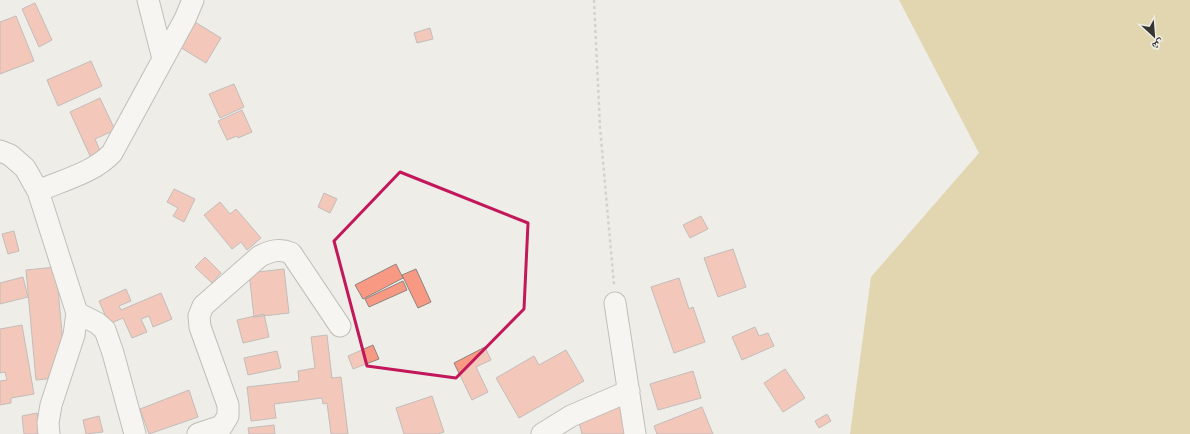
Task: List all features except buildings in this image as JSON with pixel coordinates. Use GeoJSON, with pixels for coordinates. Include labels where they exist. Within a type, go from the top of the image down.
{"type":"FeatureCollection","features":[{"type":"Feature","properties":{"kind":"street"},"geometry":{"type":"LineString","coordinates":[[148,0],[163,59]]}},
{"type":"Feature","properties":{"kind":"street"},"geometry":{"type":"LineString","coordinates":[[38,191],[97,166],[106,160],[112,153],[185,19],[193,0]]}},
{"type":"Feature","properties":{"kind":"street"},"geometry":{"type":"LineString","coordinates":[[0,151],[10,155],[25,168],[38,191],[77,313],[74,336],[51,405],[48,423],[49,434]]}},
{"type":"Feature","properties":{"kind":"street"},"geometry":{"type":"LineString","coordinates":[[198,434],[222,426],[228,416],[228,406],[200,327],[199,316],[203,306],[260,256],[271,250],[283,250],[291,253],[340,326]]}},
{"type":"Feature","properties":{"kind":"street"},"geometry":{"type":"LineString","coordinates":[[615,303],[635,434]]}},
{"type":"Feature","properties":{"kind":"street"},"geometry":{"type":"LineString","coordinates":[[77,313],[97,323],[105,330],[113,353],[135,434]]}},
{"type":"Feature","properties":{"kind":"street"},"geometry":{"type":"LineString","coordinates":[[542,434],[571,416],[629,391]]}},
{"type":"Feature","properties":{"kind":"path"},"geometry":{"type":"LineString","coordinates":[[594,0],[600,127],[615,303]]}},
{"type":"Feature","properties":{"kind":"highlighted area"},"geometry":{"type":"Polygon","coordinates":[[[400,172],[528,223],[524,309],[456,378],[367,366],[334,241],[400,172]]]}},
{"type":"Feature","properties":{"kind":"shaded area"},"geometry":{"type":"Polygon","coordinates":[[[899,0],[1190,0],[1190,434],[850,434],[871,277],[979,153],[899,0]]]}}]}
